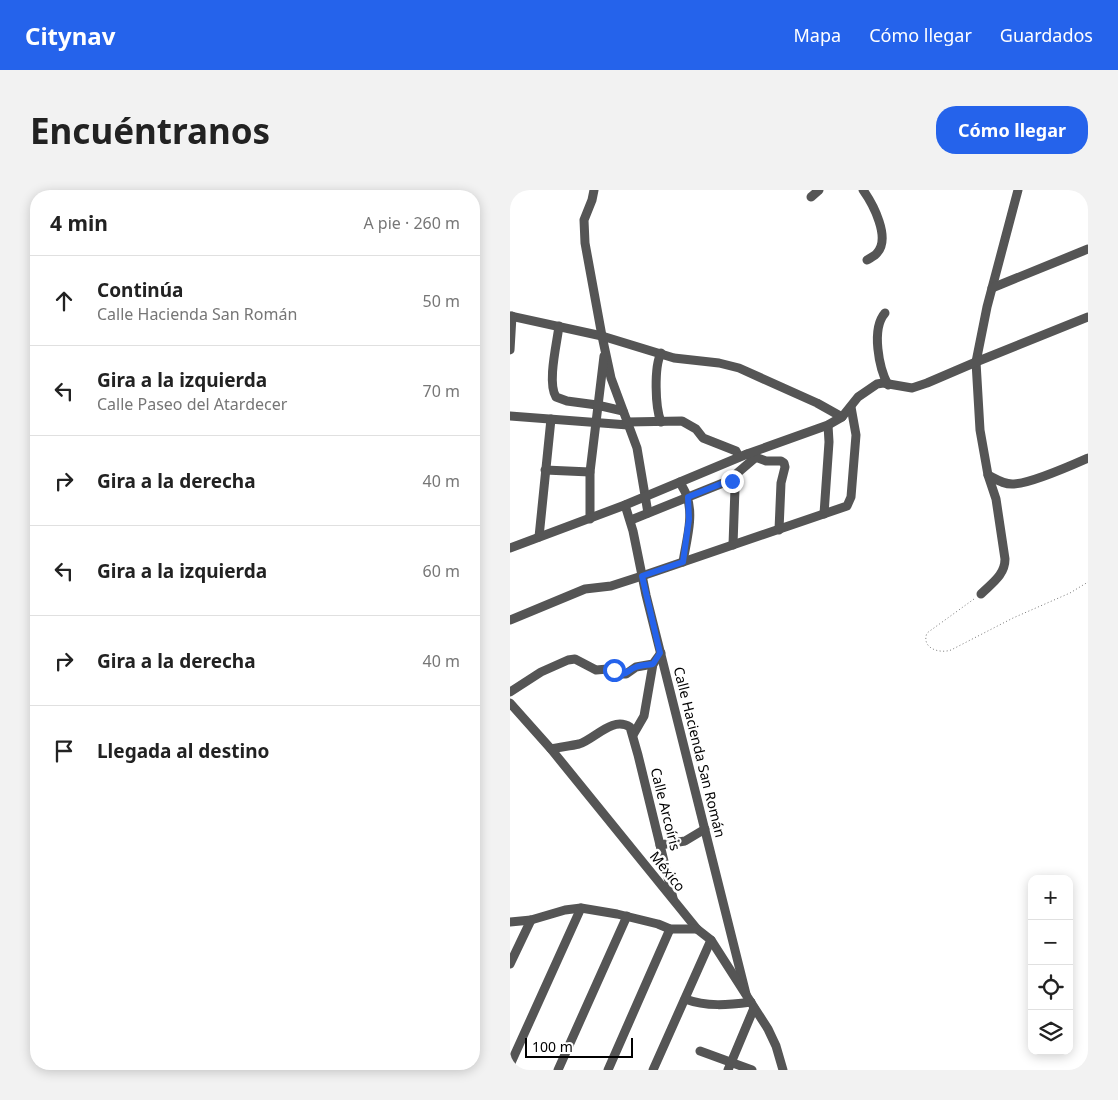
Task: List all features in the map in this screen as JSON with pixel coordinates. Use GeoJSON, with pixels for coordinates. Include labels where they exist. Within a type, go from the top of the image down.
{"type":"FeatureCollection","features":[{"type":"Feature","properties":{"kind":"street"},"geometry":{"type":"LineString","coordinates":[[594,190],[584,220],[583,234],[605,351],[612,378],[640,460],[648,513]]}},
{"type":"Feature","properties":{"kind":"street"},"geometry":{"type":"LineString","coordinates":[[811,197],[819,190]]}},
{"type":"Feature","properties":{"kind":"street"},"geometry":{"type":"LineString","coordinates":[[863,190],[876,210],[882,243],[878,253],[867,260]]}},
{"type":"Feature","properties":{"kind":"street"},"geometry":{"type":"LineString","coordinates":[[981,594],[1001,574],[1005,566],[1005,559],[996,499],[988,475],[980,430],[976,362],[992,288],[1018,190]]}},
{"type":"Feature","properties":{"kind":"street"},"geometry":{"type":"LineString","coordinates":[[992,288],[1088,249]]}},
{"type":"Feature","properties":{"kind":"street"},"geometry":{"type":"LineString","coordinates":[[885,314],[881,318],[879,325],[878,350],[882,373],[888,385]]}},
{"type":"Feature","properties":{"kind":"street"},"geometry":{"type":"LineString","coordinates":[[510,350],[511,316],[602,336],[674,358],[719,363],[739,368],[817,403],[842,417]]}},
{"type":"Feature","properties":{"kind":"street"},"geometry":{"type":"LineString","coordinates":[[510,548],[625,506],[680,482],[828,425],[842,417],[852,407],[858,397],[876,384],[912,388],[1088,317]]}},
{"type":"Feature","properties":{"kind":"street"},"geometry":{"type":"LineString","coordinates":[[559,326],[552,378],[554,394],[560,400],[623,411]]}},
{"type":"Feature","properties":{"kind":"street"},"geometry":{"type":"LineString","coordinates":[[590,519],[590,472],[605,351]]}},
{"type":"Feature","properties":{"kind":"street"},"geometry":{"type":"LineString","coordinates":[[661,353],[656,370],[657,412],[661,422]]}},
{"type":"Feature","properties":{"kind":"street"},"geometry":{"type":"LineString","coordinates":[[510,620],[585,589],[612,586],[847,506],[851,498],[856,435],[852,407]]}},
{"type":"Feature","properties":{"kind":"street"},"geometry":{"type":"LineString","coordinates":[[510,416],[628,423],[682,421],[696,429],[703,438],[747,456],[766,461],[780,461],[784,463],[779,530]]}},
{"type":"Feature","properties":{"kind":"street"},"geometry":{"type":"LineString","coordinates":[[539,538],[551,419]]}},
{"type":"Feature","properties":{"kind":"street"},"geometry":{"type":"LineString","coordinates":[[824,514],[829,442],[828,425]]}},
{"type":"Feature","properties":{"kind":"street"},"geometry":{"type":"LineString","coordinates":[[630,520],[728,481],[747,456]]}},
{"type":"Feature","properties":{"kind":"street"},"geometry":{"type":"LineString","coordinates":[[988,475],[1001,482],[1012,484],[1034,479],[1088,458]]}},
{"type":"Feature","properties":{"kind":"street"},"geometry":{"type":"LineString","coordinates":[[545,470],[590,472]]}},
{"type":"Feature","properties":{"kind":"street"},"geometry":{"type":"LineString","coordinates":[[728,481],[732,481],[735,488],[733,545]]}},
{"type":"Feature","properties":{"kind":"street"},"geometry":{"type":"LineString","coordinates":[[680,482],[688,497],[689,519],[683,562]]}},
{"type":"Feature","properties":{"kind":"street"},"geometry":{"type":"LineString","coordinates":[[625,506],[630,520],[660,653]]}},
{"type":"Feature","properties":{"kind":"street","name":"Calle Hacienda San Román"},"geometry":{"type":"LineString","coordinates":[[510,692],[541,672],[568,660],[575,660],[596,670],[608,669],[620,674],[626,674],[636,667],[653,664],[660,653]]}},
{"type":"Feature","properties":{"kind":"street","name":"Calle Hacienda San Román"},"geometry":{"type":"LineString","coordinates":[[660,653],[750,1002]]}},
{"type":"Feature","properties":{"kind":"street"},"geometry":{"type":"LineString","coordinates":[[633,735],[644,716],[653,664]]}},
{"type":"Feature","properties":{"kind":"street","name":"México"},"geometry":{"type":"LineString","coordinates":[[510,703],[551,749],[697,929],[711,940],[776,1046],[783,1070]]}},
{"type":"Feature","properties":{"kind":"street","name":"Calle Arcoíris"},"geometry":{"type":"LineString","coordinates":[[551,749],[579,744],[609,727],[622,724],[628,725],[633,735],[674,901]]}},
{"type":"Feature","properties":{"kind":"street"},"geometry":{"type":"LineString","coordinates":[[660,845],[685,841],[705,828]]}},
{"type":"Feature","properties":{"kind":"street"},"geometry":{"type":"LineString","coordinates":[[510,922],[531,920],[565,910],[581,908],[627,916],[670,929],[697,929]]}},
{"type":"Feature","properties":{"kind":"street"},"geometry":{"type":"LineString","coordinates":[[510,1066],[581,908]]}},
{"type":"Feature","properties":{"kind":"street"},"geometry":{"type":"LineString","coordinates":[[558,1070],[627,916]]}},
{"type":"Feature","properties":{"kind":"street"},"geometry":{"type":"LineString","coordinates":[[510,964],[531,920]]}},
{"type":"Feature","properties":{"kind":"street"},"geometry":{"type":"LineString","coordinates":[[608,1070],[670,929]]}},
{"type":"Feature","properties":{"kind":"street"},"geometry":{"type":"LineString","coordinates":[[653,1070],[711,940]]}},
{"type":"Feature","properties":{"kind":"street"},"geometry":{"type":"LineString","coordinates":[[685,999],[700,1004],[722,1005],[750,1002],[730,1066]]}},
{"type":"Feature","properties":{"kind":"street"},"geometry":{"type":"LineString","coordinates":[[700,1051],[730,1066],[752,1070]]}},
{"type":"Feature","properties":{"kind":"path"},"geometry":{"type":"LineString","coordinates":[[981,594],[927,633],[925,640],[927,644],[936,651],[951,650],[1013,618],[1070,593],[1088,582]]}},
{"type":"Feature","properties":{"kind":"route"},"geometry":{"type":"LineString","coordinates":[[614,670],[620,674],[626,674],[636,667],[653,664],[660,653],[642,576],[683,562],[689,519],[688,497],[732,481]]}}]}
